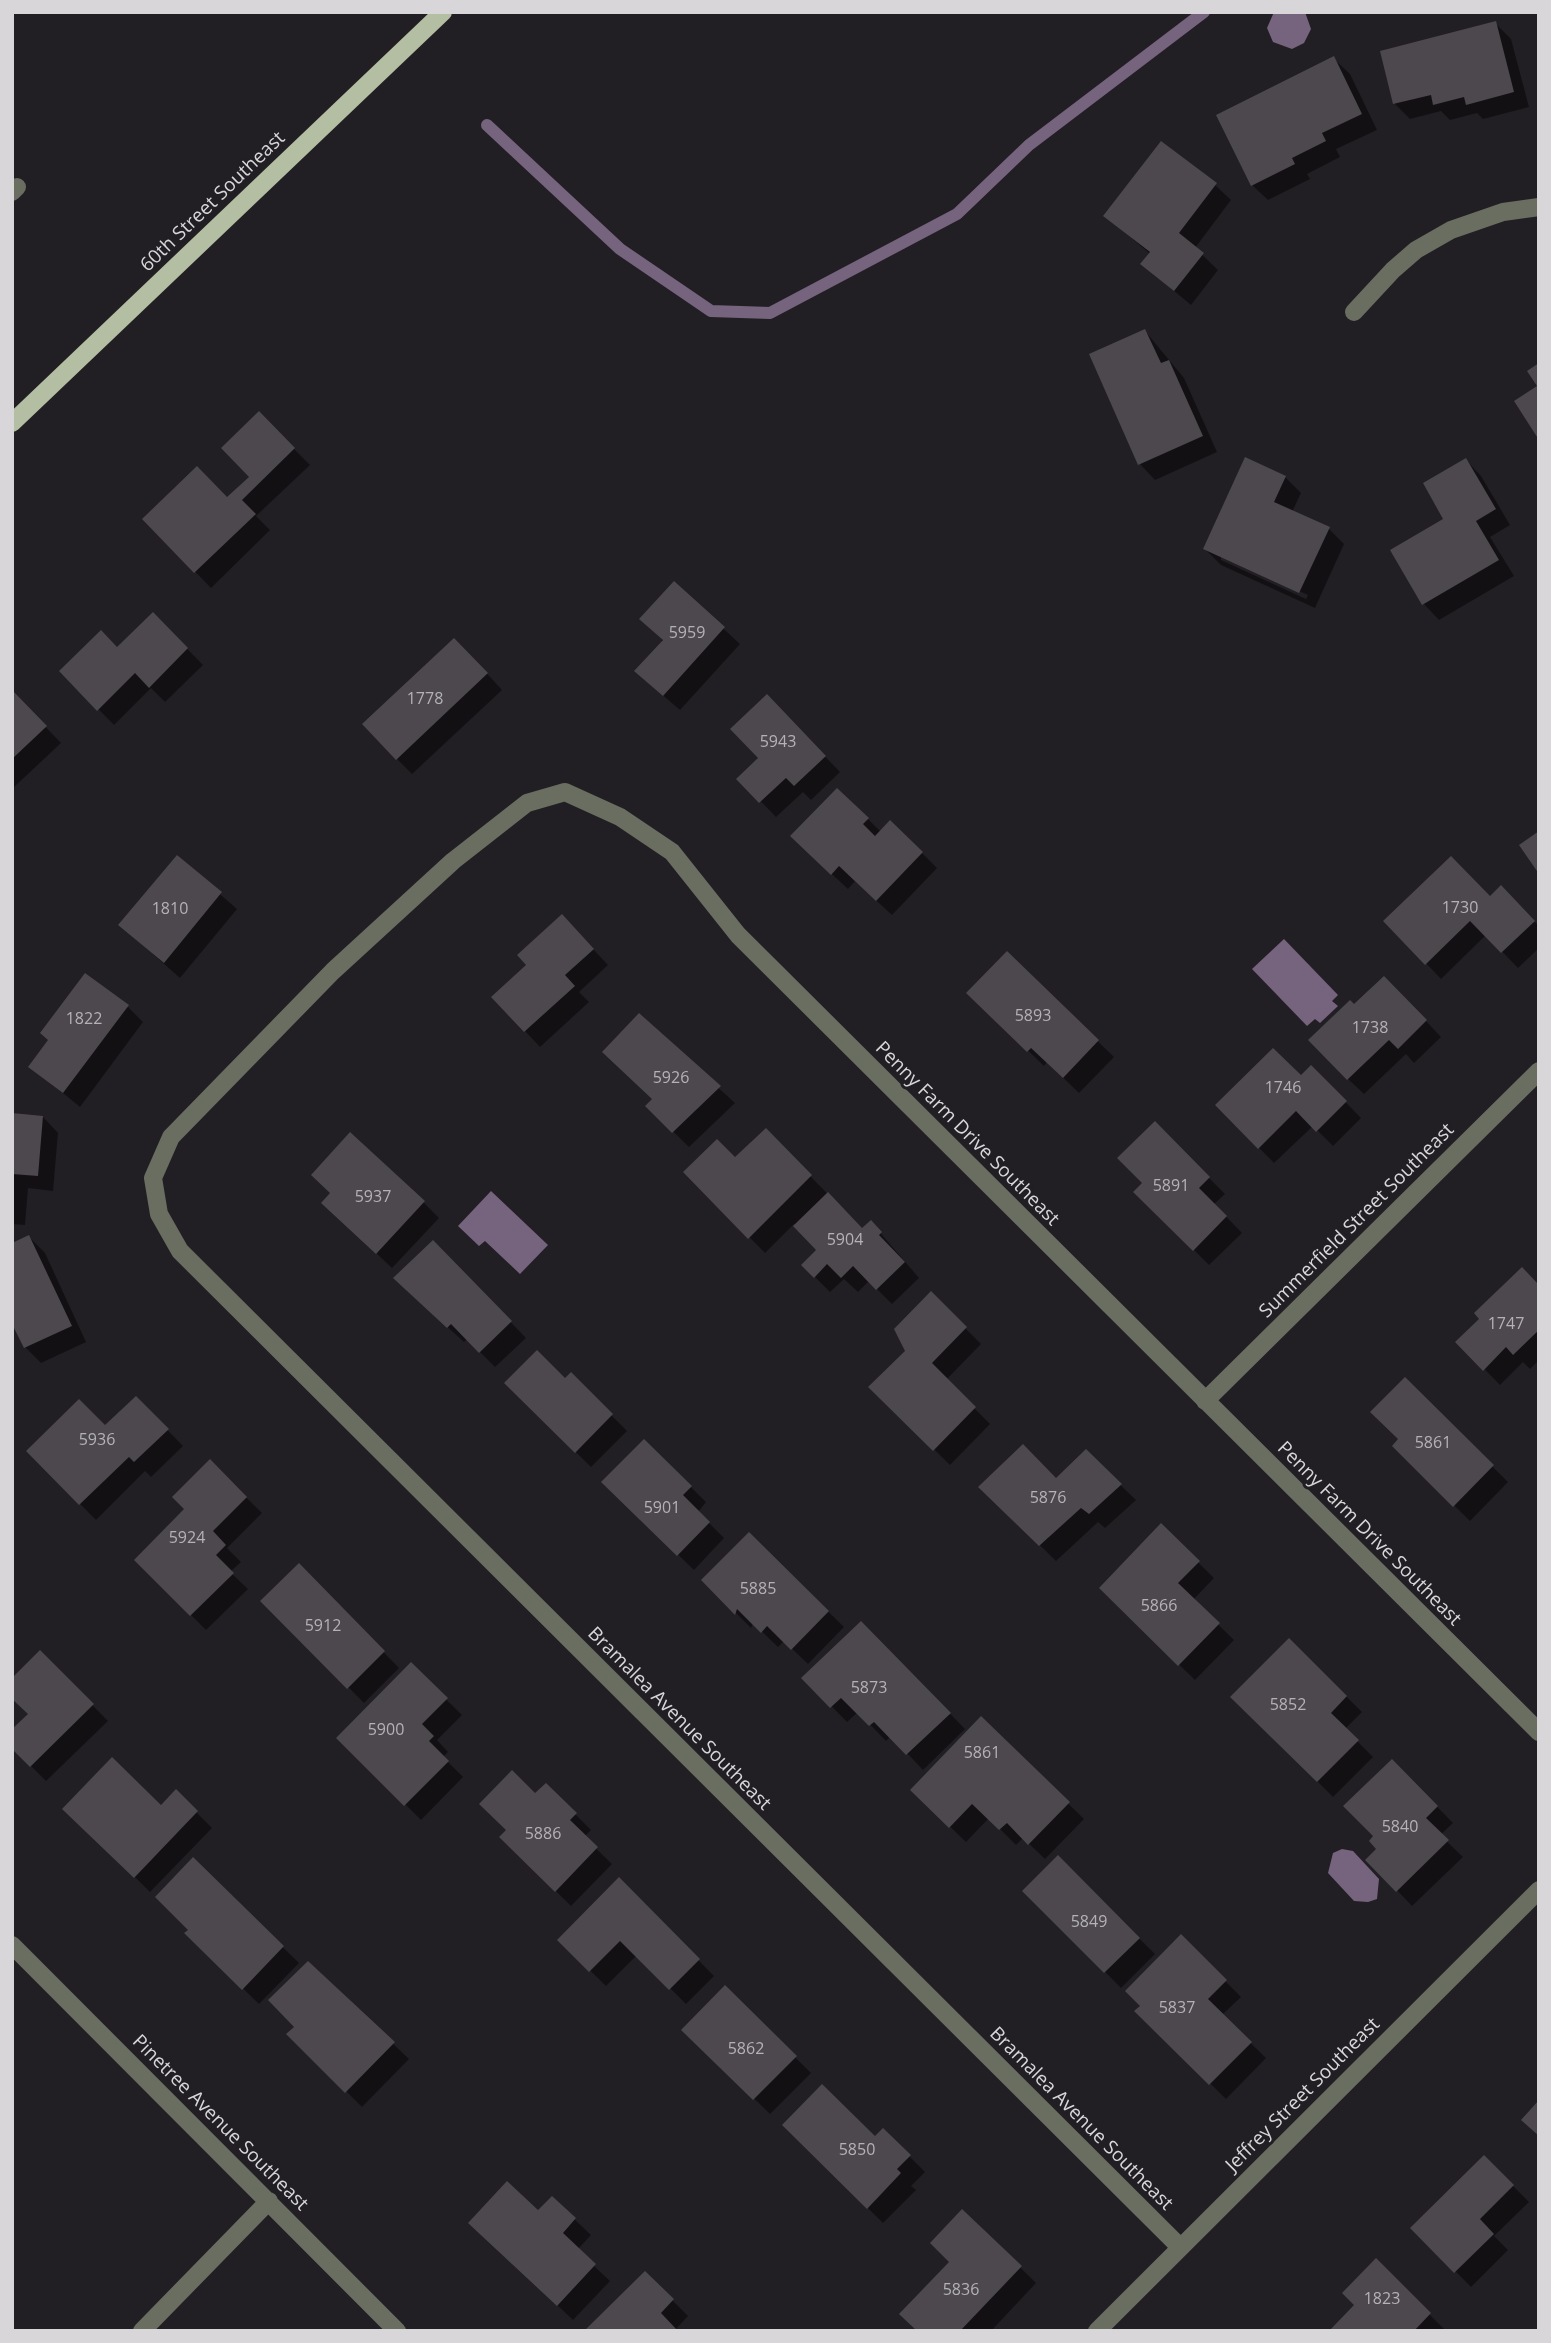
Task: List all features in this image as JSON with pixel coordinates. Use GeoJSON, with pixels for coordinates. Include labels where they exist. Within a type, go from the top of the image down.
{"type":"FeatureCollection","features":[{"type":"Feature","properties":{"kind":"main road","name":"60th Street Southeast"},"geometry":{"type":"LineString","coordinates":[[12,422],[443,12]]}},
{"type":"Feature","properties":{"kind":"street"},"geometry":{"type":"LineString","coordinates":[[1353,312],[1416,250],[1451,230],[1503,212],[1539,207]]}},
{"type":"Feature","properties":{"kind":"street","name":"Penny Farm Drive Southeast"},"geometry":{"type":"LineString","coordinates":[[159,1214],[153,1178],[171,1137],[333,971],[453,861],[527,803],[565,792],[620,817],[672,852],[738,935],[1539,1732]]}},
{"type":"Feature","properties":{"kind":"street","name":"Summerfield Street Southeast"},"geometry":{"type":"LineString","coordinates":[[1205,1401],[1539,1071]]}},
{"type":"Feature","properties":{"kind":"street","name":"Bramalea Avenue Southeast"},"geometry":{"type":"LineString","coordinates":[[159,1214],[180,1251],[1180,2247]]}},
{"type":"Feature","properties":{"kind":"street","name":"Jeffrey Street Southeast"},"geometry":{"type":"LineString","coordinates":[[1097,2331],[1539,1890]]}},
{"type":"Feature","properties":{"kind":"street","name":"Pinetree Avenue Southeast"},"geometry":{"type":"LineString","coordinates":[[12,1945],[397,2331]]}},
{"type":"Feature","properties":{"kind":"street"},"geometry":{"type":"LineString","coordinates":[[142,2331],[269,2201]]}},
{"type":"Feature","properties":{"kind":"shaded area"},"geometry":{"type":"Polygon","coordinates":[[[1274,12],[1305,12],[1311,29],[1304,43],[1292,49],[1273,42],[1267,28],[1274,12]]]}},
{"type":"Feature","properties":{"kind":"shaded area"},"geometry":{"type":"Polygon","coordinates":[[[1284,939],[1338,995],[1332,1001],[1338,1006],[1320,1023],[1315,1019],[1307,1026],[1252,969],[1284,939]]]}},
{"type":"Feature","properties":{"kind":"shaded area"},"geometry":{"type":"Polygon","coordinates":[[[491,1191],[548,1245],[520,1274],[485,1241],[479,1246],[458,1226],[491,1191]]]}},
{"type":"Feature","properties":{"kind":"shaded area"},"geometry":{"type":"Polygon","coordinates":[[[1342,1849],[1353,1851],[1379,1879],[1377,1899],[1368,1902],[1354,1901],[1328,1873],[1333,1853],[1342,1849]]]}},
{"type":"Feature","properties":{"kind":"building"},"geometry":{"type":"Polygon","coordinates":[[[1496,21],[1514,92],[1466,105],[1464,97],[1433,105],[1431,95],[1393,104],[1380,51],[1496,21]]]}},
{"type":"Feature","properties":{"kind":"building"},"geometry":{"type":"Polygon","coordinates":[[[1334,56],[1362,114],[1322,133],[1326,141],[1292,158],[1295,164],[1251,186],[1216,115],[1334,56]]]}},
{"type":"Feature","properties":{"kind":"building"},"geometry":{"type":"Polygon","coordinates":[[[1161,141],[1217,183],[1179,233],[1204,253],[1174,291],[1140,264],[1150,252],[1103,216],[1161,141]]]}},
{"type":"Feature","properties":{"kind":"building"},"geometry":{"type":"Polygon","coordinates":[[[1145,329],[1161,363],[1169,360],[1203,436],[1138,465],[1089,354],[1145,329]]]}},
{"type":"Feature","properties":{"kind":"building"},"geometry":{"type":"Polygon","coordinates":[[[1539,363],[1539,440],[1514,401],[1537,386],[1527,371],[1539,363]]]}},
{"type":"Feature","properties":{"kind":"building"},"geometry":{"type":"Polygon","coordinates":[[[259,411],[295,448],[242,500],[256,514],[194,573],[142,519],[197,466],[227,497],[249,477],[221,448],[259,411]]]}},
{"type":"Feature","properties":{"kind":"building"},"geometry":{"type":"Polygon","coordinates":[[[1245,457],[1286,476],[1274,502],[1330,527],[1299,593],[1203,549],[1245,457]]]}},
{"type":"Feature","properties":{"kind":"building"},"geometry":{"type":"Polygon","coordinates":[[[1466,458],[1496,509],[1476,521],[1499,560],[1422,605],[1390,550],[1443,519],[1423,483],[1466,458]]]}},
{"type":"Feature","properties":{"kind":"building"},"geometry":{"type":"Polygon","coordinates":[[[674,581],[725,627],[663,696],[634,671],[663,640],[639,619],[674,581]]]}},
{"type":"Feature","properties":{"kind":"building"},"geometry":{"type":"Polygon","coordinates":[[[153,612],[188,648],[149,688],[135,673],[97,711],[59,671],[101,630],[117,647],[153,612]]]}},
{"type":"Feature","properties":{"kind":"building"},"geometry":{"type":"Polygon","coordinates":[[[454,638],[488,673],[396,760],[362,724],[454,638]]]}},
{"type":"Feature","properties":{"kind":"building"},"geometry":{"type":"Polygon","coordinates":[[[12,690],[47,726],[12,759],[12,690]]]}},
{"type":"Feature","properties":{"kind":"building"},"geometry":{"type":"Polygon","coordinates":[[[767,694],[826,756],[794,786],[786,778],[759,803],[736,779],[758,758],[730,729],[767,694]]]}},
{"type":"Feature","properties":{"kind":"building"},"geometry":{"type":"Polygon","coordinates":[[[837,788],[869,818],[863,824],[875,836],[890,820],[923,852],[876,901],[839,866],[831,875],[790,836],[837,788]]]}},
{"type":"Feature","properties":{"kind":"building"},"geometry":{"type":"Polygon","coordinates":[[[1539,831],[1539,874],[1519,845],[1539,831]]]}},
{"type":"Feature","properties":{"kind":"building"},"geometry":{"type":"Polygon","coordinates":[[[177,855],[222,892],[164,963],[118,925],[177,855]]]}},
{"type":"Feature","properties":{"kind":"building"},"geometry":{"type":"Polygon","coordinates":[[[1451,856],[1490,896],[1501,885],[1535,921],[1501,953],[1470,921],[1425,965],[1383,921],[1451,856]]]}},
{"type":"Feature","properties":{"kind":"building"},"geometry":{"type":"Polygon","coordinates":[[[562,914],[594,949],[565,975],[575,986],[524,1032],[491,997],[526,965],[517,955],[562,914]]]}},
{"type":"Feature","properties":{"kind":"building"},"geometry":{"type":"Polygon","coordinates":[[[1007,951],[1099,1040],[1063,1078],[1031,1048],[1027,1052],[966,993],[1007,951]]]}},
{"type":"Feature","properties":{"kind":"building"},"geometry":{"type":"Polygon","coordinates":[[[85,973],[129,1005],[63,1093],[28,1067],[48,1040],[40,1033],[85,973]]]}},
{"type":"Feature","properties":{"kind":"building"},"geometry":{"type":"Polygon","coordinates":[[[1384,976],[1427,1020],[1398,1049],[1389,1040],[1347,1080],[1308,1040],[1350,1000],[1354,1004],[1384,976]]]}},
{"type":"Feature","properties":{"kind":"building"},"geometry":{"type":"Polygon","coordinates":[[[639,1013],[721,1086],[672,1133],[645,1106],[652,1099],[602,1052],[639,1013]]]}},
{"type":"Feature","properties":{"kind":"building"},"geometry":{"type":"Polygon","coordinates":[[[1273,1048],[1301,1075],[1311,1065],[1347,1101],[1316,1132],[1296,1111],[1258,1149],[1215,1105],[1273,1048]]]}},
{"type":"Feature","properties":{"kind":"building"},"geometry":{"type":"Polygon","coordinates":[[[12,1113],[43,1116],[38,1176],[12,1174],[12,1113]]]}},
{"type":"Feature","properties":{"kind":"building"},"geometry":{"type":"Polygon","coordinates":[[[1155,1121],[1210,1177],[1199,1188],[1227,1216],[1193,1251],[1133,1192],[1142,1183],[1117,1158],[1155,1121]]]}},
{"type":"Feature","properties":{"kind":"building"},"geometry":{"type":"Polygon","coordinates":[[[766,1128],[812,1175],[748,1239],[683,1172],[717,1139],[735,1157],[766,1128]]]}},
{"type":"Feature","properties":{"kind":"building"},"geometry":{"type":"Polygon","coordinates":[[[350,1132],[425,1201],[376,1254],[321,1203],[330,1193],[311,1175],[350,1132]]]}},
{"type":"Feature","properties":{"kind":"building"},"geometry":{"type":"Polygon","coordinates":[[[828,1192],[862,1228],[871,1220],[882,1232],[879,1235],[905,1262],[876,1290],[853,1266],[841,1278],[827,1264],[814,1278],[801,1265],[816,1250],[793,1226],[828,1192]]]}},
{"type":"Feature","properties":{"kind":"building"},"geometry":{"type":"Polygon","coordinates":[[[29,1235],[72,1326],[24,1348],[12,1324],[12,1243],[29,1235]]]}},
{"type":"Feature","properties":{"kind":"building"},"geometry":{"type":"Polygon","coordinates":[[[433,1240],[512,1321],[479,1353],[451,1324],[447,1328],[393,1278],[433,1240]]]}},
{"type":"Feature","properties":{"kind":"building"},"geometry":{"type":"Polygon","coordinates":[[[1522,1267],[1539,1285],[1539,1330],[1513,1355],[1506,1347],[1483,1371],[1455,1342],[1479,1319],[1474,1313],[1522,1267]]]}},
{"type":"Feature","properties":{"kind":"building"},"geometry":{"type":"Polygon","coordinates":[[[931,1291],[967,1327],[932,1363],[976,1407],[933,1451],[868,1387],[905,1351],[894,1329],[931,1291]]]}},
{"type":"Feature","properties":{"kind":"building"},"geometry":{"type":"Polygon","coordinates":[[[537,1350],[565,1378],[571,1372],[613,1414],[575,1453],[504,1383],[537,1350]]]}},
{"type":"Feature","properties":{"kind":"building"},"geometry":{"type":"Polygon","coordinates":[[[1405,1377],[1494,1465],[1453,1507],[1392,1446],[1398,1439],[1370,1412],[1405,1377]]]}},
{"type":"Feature","properties":{"kind":"building"},"geometry":{"type":"Polygon","coordinates":[[[136,1396],[169,1429],[134,1462],[129,1457],[79,1505],[26,1451],[79,1399],[105,1425],[136,1396]]]}},
{"type":"Feature","properties":{"kind":"building"},"geometry":{"type":"Polygon","coordinates":[[[644,1439],[692,1486],[683,1495],[710,1522],[677,1556],[601,1482],[644,1439]]]}},
{"type":"Feature","properties":{"kind":"building"},"geometry":{"type":"Polygon","coordinates":[[[1023,1444],[1056,1478],[1086,1449],[1122,1484],[1089,1514],[1081,1508],[1039,1546],[978,1487],[1023,1444]]]}},
{"type":"Feature","properties":{"kind":"building"},"geometry":{"type":"Polygon","coordinates":[[[210,1459],[247,1497],[213,1531],[226,1545],[216,1555],[234,1573],[190,1616],[134,1560],[184,1509],[172,1497],[210,1459]]]}},
{"type":"Feature","properties":{"kind":"building"},"geometry":{"type":"Polygon","coordinates":[[[1161,1523],[1200,1561],[1178,1583],[1220,1623],[1178,1666],[1099,1588],[1161,1523]]]}},
{"type":"Feature","properties":{"kind":"building"},"geometry":{"type":"Polygon","coordinates":[[[749,1532],[829,1611],[791,1650],[767,1626],[761,1633],[737,1609],[735,1615],[701,1580],[749,1532]]]}},
{"type":"Feature","properties":{"kind":"building"},"geometry":{"type":"Polygon","coordinates":[[[299,1563],[385,1651],[347,1689],[260,1601],[299,1563]]]}},
{"type":"Feature","properties":{"kind":"building"},"geometry":{"type":"Polygon","coordinates":[[[861,1621],[951,1713],[906,1755],[874,1722],[869,1726],[841,1698],[830,1708],[801,1678],[861,1621]]]}},
{"type":"Feature","properties":{"kind":"building"},"geometry":{"type":"Polygon","coordinates":[[[1289,1638],[1347,1696],[1331,1713],[1359,1740],[1317,1782],[1230,1697],[1289,1638]]]}},
{"type":"Feature","properties":{"kind":"building"},"geometry":{"type":"Polygon","coordinates":[[[40,1650],[94,1704],[30,1767],[12,1749],[12,1729],[28,1714],[12,1699],[12,1678],[40,1650]]]}},
{"type":"Feature","properties":{"kind":"building"},"geometry":{"type":"Polygon","coordinates":[[[411,1662],[448,1698],[422,1724],[434,1736],[429,1741],[449,1761],[404,1806],[336,1738],[411,1662]]]}},
{"type":"Feature","properties":{"kind":"building"},"geometry":{"type":"Polygon","coordinates":[[[981,1716],[1070,1802],[1028,1845],[1007,1823],[999,1830],[972,1804],[949,1828],[910,1790],[981,1716]]]}},
{"type":"Feature","properties":{"kind":"building"},"geometry":{"type":"Polygon","coordinates":[[[112,1757],[161,1805],[176,1789],[198,1811],[134,1878],[62,1809],[112,1757]]]}},
{"type":"Feature","properties":{"kind":"building"},"geometry":{"type":"Polygon","coordinates":[[[1392,1759],[1438,1806],[1426,1818],[1449,1840],[1396,1892],[1365,1860],[1376,1849],[1369,1841],[1373,1836],[1343,1806],[1392,1759]]]}},
{"type":"Feature","properties":{"kind":"building"},"geometry":{"type":"Polygon","coordinates":[[[512,1770],[535,1793],[546,1783],[577,1813],[570,1820],[598,1847],[555,1892],[499,1837],[506,1830],[479,1804],[512,1770]]]}},
{"type":"Feature","properties":{"kind":"building"},"geometry":{"type":"Polygon","coordinates":[[[1058,1855],[1140,1938],[1104,1973],[1022,1891],[1058,1855]]]}},
{"type":"Feature","properties":{"kind":"building"},"geometry":{"type":"Polygon","coordinates":[[[193,1857],[284,1946],[242,1990],[184,1933],[188,1930],[155,1897],[193,1857]]]}},
{"type":"Feature","properties":{"kind":"building"},"geometry":{"type":"Polygon","coordinates":[[[619,1877],[700,1959],[669,1990],[620,1941],[589,1972],[557,1940],[619,1877]]]}},
{"type":"Feature","properties":{"kind":"building"},"geometry":{"type":"Polygon","coordinates":[[[1181,1934],[1227,1980],[1208,1999],[1252,2042],[1209,2085],[1134,2011],[1140,2006],[1125,1991],[1181,1934]]]}},
{"type":"Feature","properties":{"kind":"building"},"geometry":{"type":"Polygon","coordinates":[[[308,1961],[395,2042],[345,2093],[286,2034],[294,2027],[268,2000],[308,1961]]]}},
{"type":"Feature","properties":{"kind":"building"},"geometry":{"type":"Polygon","coordinates":[[[725,1985],[797,2056],[753,2100],[681,2030],[725,1985]]]}},
{"type":"Feature","properties":{"kind":"building"},"geometry":{"type":"Polygon","coordinates":[[[822,2084],[875,2136],[883,2128],[911,2155],[897,2169],[901,2173],[867,2209],[782,2125],[822,2084]]]}},
{"type":"Feature","properties":{"kind":"building"},"geometry":{"type":"Polygon","coordinates":[[[1539,2100],[1539,2136],[1521,2120],[1539,2100]]]}},
{"type":"Feature","properties":{"kind":"building"},"geometry":{"type":"Polygon","coordinates":[[[1484,2155],[1514,2185],[1480,2219],[1494,2234],[1454,2273],[1410,2228],[1484,2155]]]}},
{"type":"Feature","properties":{"kind":"building"},"geometry":{"type":"Polygon","coordinates":[[[507,2181],[538,2210],[552,2196],[576,2218],[563,2233],[596,2264],[557,2306],[468,2223],[507,2181]]]}},
{"type":"Feature","properties":{"kind":"building"},"geometry":{"type":"Polygon","coordinates":[[[962,2209],[1022,2266],[960,2331],[917,2331],[899,2314],[949,2262],[930,2243],[962,2209]]]}},
{"type":"Feature","properties":{"kind":"building"},"geometry":{"type":"Polygon","coordinates":[[[1376,2258],[1431,2313],[1414,2331],[1329,2331],[1354,2305],[1342,2293],[1376,2258]]]}},
{"type":"Feature","properties":{"kind":"building"},"geometry":{"type":"Polygon","coordinates":[[[645,2271],[674,2299],[661,2313],[678,2331],[584,2331],[645,2271]]]}},
{"type":"Feature","properties":{"kind":"waterway"},"geometry":{"type":"LineString","coordinates":[[487,125],[620,249],[711,311],[770,313],[957,214],[1029,145],[1204,12]]}}]}
